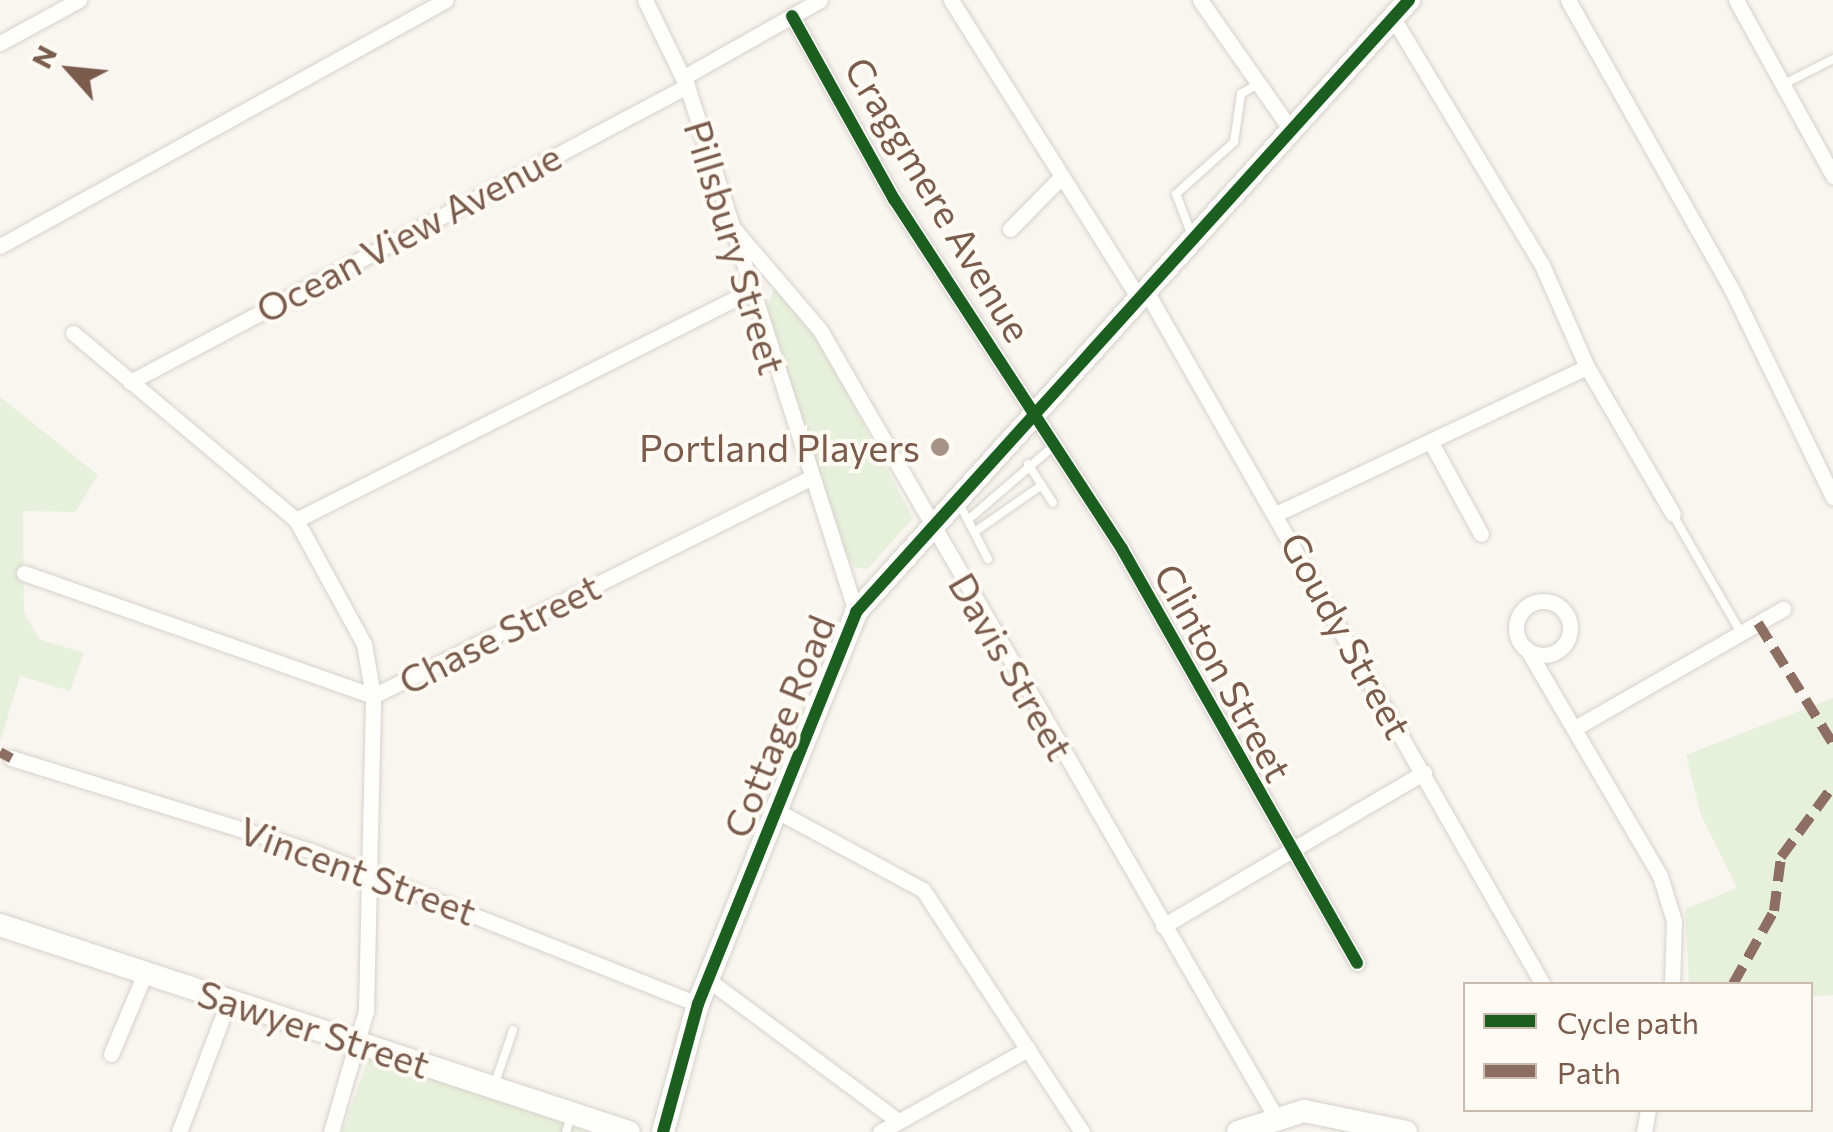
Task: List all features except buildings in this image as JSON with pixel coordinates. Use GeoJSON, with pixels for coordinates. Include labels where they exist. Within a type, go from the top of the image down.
{"type":"FeatureCollection","features":[{"type":"Feature","properties":{"kind":"street"},"geometry":{"type":"LineString","coordinates":[[0,43],[79,0]]}},
{"type":"Feature","properties":{"kind":"street"},"geometry":{"type":"LineString","coordinates":[[0,246],[446,0]]}},
{"type":"Feature","properties":{"kind":"street","name":"Pillsbury Street"},"geometry":{"type":"LineString","coordinates":[[645,0],[686,81],[807,480],[856,612]]}},
{"type":"Feature","properties":{"kind":"street","name":"Ocean View Avenue"},"geometry":{"type":"LineString","coordinates":[[130,382],[686,81],[820,0]]}},
{"type":"Feature","properties":{"kind":"street","name":"Goudy Street"},"geometry":{"type":"LineString","coordinates":[[951,0],[1278,513],[1541,982]]}},
{"type":"Feature","properties":{"kind":"street"},"geometry":{"type":"LineString","coordinates":[[1200,0],[1256,85],[1292,130]]}},
{"type":"Feature","properties":{"kind":"street"},"geometry":{"type":"LineString","coordinates":[[1568,0],[1731,288],[1833,497]]}},
{"type":"Feature","properties":{"kind":"street"},"geometry":{"type":"LineString","coordinates":[[1736,0],[1833,176]]}},
{"type":"Feature","properties":{"kind":"street"},"geometry":{"type":"LineString","coordinates":[[1401,6],[1542,265],[1587,366],[1673,514]]}},
{"type":"Feature","properties":{"kind":"street","name":"Cottage Road"},"geometry":{"type":"LineString","coordinates":[[663,1132],[698,1004],[856,612],[931,525],[962,509],[1013,437],[1401,6]]}},
{"type":"Feature","properties":{"kind":"street","name":"Craggmere Avenue"},"geometry":{"type":"LineString","coordinates":[[792,16],[902,213],[1035,413]]}},
{"type":"Feature","properties":{"kind":"street"},"geometry":{"type":"LineString","coordinates":[[1010,228],[1062,176]]}},
{"type":"Feature","properties":{"kind":"street","name":"Davis Street"},"geometry":{"type":"LineString","coordinates":[[733,228],[820,330],[1274,1116]]}},
{"type":"Feature","properties":{"kind":"street"},"geometry":{"type":"LineString","coordinates":[[296,520],[752,290]]}},
{"type":"Feature","properties":{"kind":"street"},"geometry":{"type":"LineString","coordinates":[[24,573],[373,696],[364,644],[296,520],[74,334]]}},
{"type":"Feature","properties":{"kind":"street"},"geometry":{"type":"LineString","coordinates":[[1278,513],[1433,446],[1587,366]]}},
{"type":"Feature","properties":{"kind":"street","name":"Clinton Street"},"geometry":{"type":"LineString","coordinates":[[1035,413],[1357,963]]}},
{"type":"Feature","properties":{"kind":"street"},"geometry":{"type":"LineString","coordinates":[[1433,446],[1481,534]]}},
{"type":"Feature","properties":{"kind":"street","name":"Chase Street"},"geometry":{"type":"LineString","coordinates":[[331,1132],[362,1044],[373,696],[807,480]]}},
{"type":"Feature","properties":{"kind":"street"},"geometry":{"type":"LineString","coordinates":[[1552,690],[1560,649],[1570,624],[1546,601],[1518,618],[1526,649],[1660,876],[1674,921],[1672,982]]}},
{"type":"Feature","properties":{"kind":"street"},"geometry":{"type":"LineString","coordinates":[[1575,728],[1783,609]]}},
{"type":"Feature","properties":{"kind":"street"},"geometry":{"type":"LineString","coordinates":[[1526,649],[1560,649]]}},
{"type":"Feature","properties":{"kind":"street","name":"Vincent Street"},"geometry":{"type":"LineString","coordinates":[[12,758],[365,870],[698,1004]]}},
{"type":"Feature","properties":{"kind":"street"},"geometry":{"type":"LineString","coordinates":[[1163,926],[1424,772]]}},
{"type":"Feature","properties":{"kind":"street"},"geometry":{"type":"LineString","coordinates":[[778,811],[923,890],[1082,1132]]}},
{"type":"Feature","properties":{"kind":"street","name":"Sawyer Street"},"geometry":{"type":"LineString","coordinates":[[0,925],[494,1087],[569,1122],[628,1132]]}},
{"type":"Feature","properties":{"kind":"street"},"geometry":{"type":"LineString","coordinates":[[111,1054],[145,973]]}},
{"type":"Feature","properties":{"kind":"street"},"geometry":{"type":"LineString","coordinates":[[707,980],[898,1120]]}},
{"type":"Feature","properties":{"kind":"street"},"geometry":{"type":"LineString","coordinates":[[179,1132],[229,1000]]}},
{"type":"Feature","properties":{"kind":"street"},"geometry":{"type":"LineString","coordinates":[[880,1132],[1028,1049]]}},
{"type":"Feature","properties":{"kind":"street"},"geometry":{"type":"LineString","coordinates":[[1238,1132],[1274,1116],[1321,1113],[1406,1132]]}},
{"type":"Feature","properties":{"kind":"lane"},"geometry":{"type":"LineString","coordinates":[[1782,85],[1833,59]]}},
{"type":"Feature","properties":{"kind":"lane"},"geometry":{"type":"LineString","coordinates":[[1194,237],[1176,194],[1234,142],[1241,94],[1256,85]]}},
{"type":"Feature","properties":{"kind":"lane"},"geometry":{"type":"LineString","coordinates":[[1013,437],[1053,503]]}},
{"type":"Feature","properties":{"kind":"lane"},"geometry":{"type":"LineString","coordinates":[[988,558],[962,509],[1056,444]]}},
{"type":"Feature","properties":{"kind":"lane"},"geometry":{"type":"LineString","coordinates":[[976,531],[1042,485]]}},
{"type":"Feature","properties":{"kind":"lane"},"geometry":{"type":"LineString","coordinates":[[1673,514],[1742,632]]}},
{"type":"Feature","properties":{"kind":"lane"},"geometry":{"type":"LineString","coordinates":[[494,1087],[513,1030]]}},
{"type":"Feature","properties":{"kind":"green space"},"geometry":{"type":"Polygon","coordinates":[[[775,287],[817,336],[913,518],[868,569],[854,567],[844,550],[766,310],[775,287]]]}},
{"type":"Feature","properties":{"kind":"green space"},"geometry":{"type":"Polygon","coordinates":[[[0,397],[98,475],[75,512],[23,511],[24,612],[39,639],[84,653],[70,691],[20,676],[0,742],[0,397]]]}},
{"type":"Feature","properties":{"kind":"green space"},"geometry":{"type":"Polygon","coordinates":[[[1833,698],[1833,995],[1813,996],[1813,982],[1689,982],[1685,909],[1737,888],[1701,815],[1686,755],[1833,698]]]}},
{"type":"Feature","properties":{"kind":"green space"},"geometry":{"type":"Polygon","coordinates":[[[369,1057],[589,1132],[342,1132],[369,1057]]]}},
{"type":"Feature","properties":{"kind":"marked path"},"geometry":{"type":"LineString","coordinates":[[1758,623],[1833,744]]}},
{"type":"Feature","properties":{"kind":"marked path"},"geometry":{"type":"LineString","coordinates":[[0,752],[11,758]]}},
{"type":"Feature","properties":{"kind":"marked path"},"geometry":{"type":"LineString","coordinates":[[1734,982],[1774,911],[1781,857],[1833,786]]}},
{"type":"Feature","properties":{"kind":"cycle path"},"geometry":{"type":"LineString","coordinates":[[663,1132],[698,1004],[856,612],[1409,0]]}},
{"type":"Feature","properties":{"kind":"cycle path"},"geometry":{"type":"LineString","coordinates":[[792,16],[894,199],[1122,549],[1357,963]]}},
{"type":"Feature","properties":{"kind":"place","name":"Portland Players"},"geometry":{"type":"Point","coordinates":[940,447]}}]}
